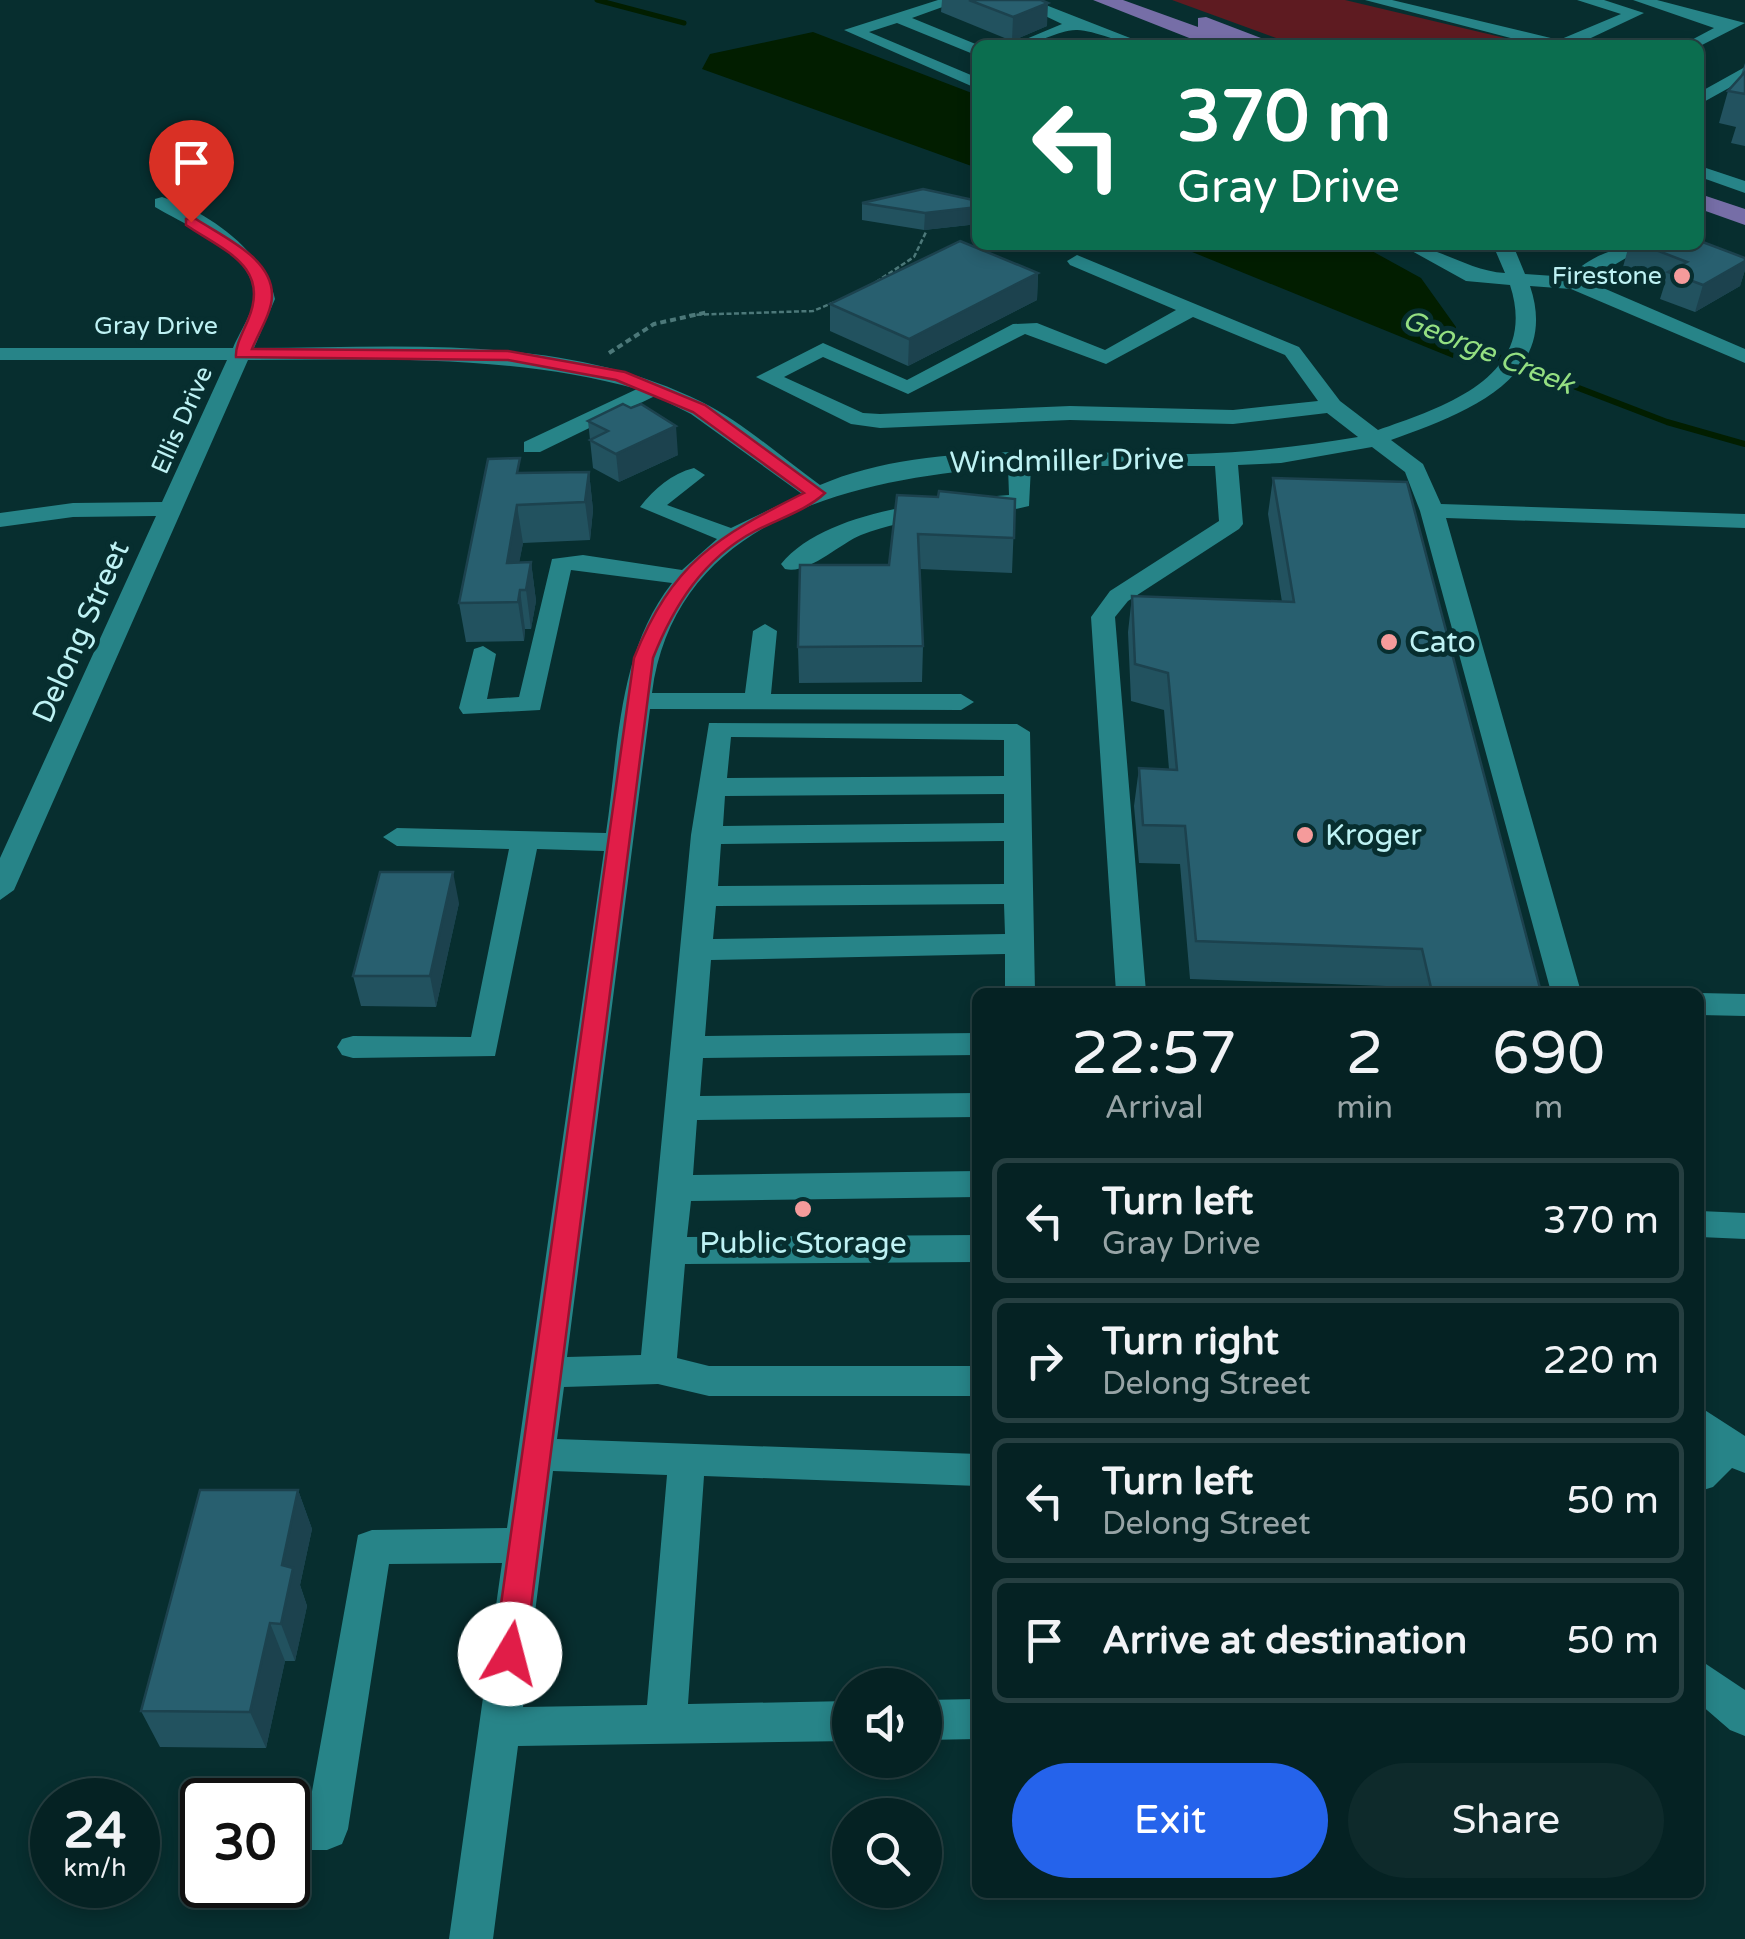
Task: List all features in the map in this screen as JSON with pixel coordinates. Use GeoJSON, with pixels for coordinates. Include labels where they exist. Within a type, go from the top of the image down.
{"type":"FeatureCollection","features":[{"type":"Feature","properties":{"kind":"main road"},"geometry":{"type":"LineString","coordinates":[[1103,0],[1213,40]]}},
{"type":"Feature","properties":{"kind":"main road"},"geometry":{"type":"LineString","coordinates":[[1144,0],[1254,40]]}},
{"type":"Feature","properties":{"kind":"main road"},"geometry":{"type":"LineString","coordinates":[[1704,203],[1745,218]]}},
{"type":"Feature","properties":{"kind":"main road"},"geometry":{"type":"LineString","coordinates":[[1704,219],[1745,234]]}},
{"type":"Feature","properties":{"kind":"street"},"geometry":{"type":"LineString","coordinates":[[954,0],[854,30],[972,81]]}},
{"type":"Feature","properties":{"kind":"street"},"geometry":{"type":"LineString","coordinates":[[1020,0],[1125,40]]}},
{"type":"Feature","properties":{"kind":"street"},"geometry":{"type":"LineString","coordinates":[[1373,0],[1540,40]]}},
{"type":"Feature","properties":{"kind":"street"},"geometry":{"type":"LineString","coordinates":[[1572,40],[1636,13],[1585,0]]}},
{"type":"Feature","properties":{"kind":"street"},"geometry":{"type":"LineString","coordinates":[[1641,0],[1737,23]]}},
{"type":"Feature","properties":{"kind":"street"},"geometry":{"type":"LineString","coordinates":[[1442,16],[1467,6]]}},
{"type":"Feature","properties":{"kind":"street"},"geometry":{"type":"LineString","coordinates":[[898,18],[972,49]]}},
{"type":"Feature","properties":{"kind":"street"},"geometry":{"type":"LineString","coordinates":[[1701,40],[1737,23]]}},
{"type":"Feature","properties":{"kind":"street"},"geometry":{"type":"LineString","coordinates":[[1033,40],[1076,24]]}},
{"type":"Feature","properties":{"kind":"street"},"geometry":{"type":"LineString","coordinates":[[947,70],[972,61]]}},
{"type":"Feature","properties":{"kind":"street"},"geometry":{"type":"LineString","coordinates":[[1704,97],[1745,72]]}},
{"type":"Feature","properties":{"kind":"street"},"geometry":{"type":"LineString","coordinates":[[1704,172],[1745,187]]}},
{"type":"Feature","properties":{"kind":"street"},"geometry":{"type":"LineString","coordinates":[[162,203],[247,260],[261,277],[265,299],[242,354]]}},
{"type":"Feature","properties":{"kind":"street"},"geometry":{"type":"LineString","coordinates":[[1421,250],[1473,277],[1574,283],[1745,357]]}},
{"type":"Feature","properties":{"kind":"street","name":"Windmiller Drive"},"geometry":{"type":"LineString","coordinates":[[471,1939],[638,702],[651,633],[686,578],[734,536],[816,493],[933,463],[1019,456],[1226,458],[1296,453],[1412,430],[1470,401],[1510,365],[1527,330],[1524,300],[1505,250]]}},
{"type":"Feature","properties":{"kind":"street"},"geometry":{"type":"LineString","coordinates":[[1574,283],[1587,270],[1628,250]]}},
{"type":"Feature","properties":{"kind":"street"},"geometry":{"type":"LineString","coordinates":[[1077,261],[1292,351],[1332,406],[1416,469],[1432,511],[1565,988]]}},
{"type":"Feature","properties":{"kind":"street"},"geometry":{"type":"LineString","coordinates":[[1192,309],[1106,358],[1020,328],[908,388],[823,349],[767,377],[859,419],[880,421],[1070,413],[1233,417],[1332,406]]}},
{"type":"Feature","properties":{"kind":"street","name":"Gray Drive"},"geometry":{"type":"LineString","coordinates":[[0,354],[491,355],[593,369],[655,388],[722,423],[816,493]]}},
{"type":"Feature","properties":{"kind":"street","name":"Ellis Drive"},"geometry":{"type":"LineString","coordinates":[[172,509],[242,354]]}},
{"type":"Feature","properties":{"kind":"street"},"geometry":{"type":"LineString","coordinates":[[532,447],[655,388]]}},
{"type":"Feature","properties":{"kind":"street"},"geometry":{"type":"LineString","coordinates":[[793,564],[824,541],[886,516],[1021,501],[1019,456]]}},
{"type":"Feature","properties":{"kind":"street"},"geometry":{"type":"LineString","coordinates":[[1131,988],[1103,616],[1119,596],[1231,524],[1226,458]]}},
{"type":"Feature","properties":{"kind":"street"},"geometry":{"type":"LineString","coordinates":[[694,475],[672,486],[652,508],[734,536]]}},
{"type":"Feature","properties":{"kind":"street"},"geometry":{"type":"LineString","coordinates":[[0,520],[74,510],[172,509]]}},
{"type":"Feature","properties":{"kind":"street","name":"Delong Street"},"geometry":{"type":"LineString","coordinates":[[0,890],[172,509]]}},
{"type":"Feature","properties":{"kind":"street"},"geometry":{"type":"LineString","coordinates":[[1432,511],[1745,521]]}},
{"type":"Feature","properties":{"kind":"street"},"geometry":{"type":"LineString","coordinates":[[483,654],[472,708],[531,704],[560,564],[582,562],[686,578]]}},
{"type":"Feature","properties":{"kind":"street"},"geometry":{"type":"LineString","coordinates":[[757,704],[766,631]]}},
{"type":"Feature","properties":{"kind":"street"},"geometry":{"type":"LineString","coordinates":[[638,702],[961,702]]}},
{"type":"Feature","properties":{"kind":"street"},"geometry":{"type":"LineString","coordinates":[[658,1369],[705,835],[718,729],[1017,732],[1022,894],[1020,988]]}},
{"type":"Feature","properties":{"kind":"street"},"geometry":{"type":"LineString","coordinates":[[711,787],[1019,785]]}},
{"type":"Feature","properties":{"kind":"street"},"geometry":{"type":"LineString","coordinates":[[705,835],[1020,832]]}},
{"type":"Feature","properties":{"kind":"street"},"geometry":{"type":"LineString","coordinates":[[398,838],[619,842]]}},
{"type":"Feature","properties":{"kind":"street"},"geometry":{"type":"LineString","coordinates":[[353,1047],[484,1048],[525,842]]}},
{"type":"Feature","properties":{"kind":"street"},"geometry":{"type":"LineString","coordinates":[[700,896],[1022,894]]}},
{"type":"Feature","properties":{"kind":"street"},"geometry":{"type":"LineString","coordinates":[[696,950],[1021,944]]}},
{"type":"Feature","properties":{"kind":"street"},"geometry":{"type":"LineString","coordinates":[[1704,1004],[1745,1006]]}},
{"type":"Feature","properties":{"kind":"street"},"geometry":{"type":"LineString","coordinates":[[688,1048],[972,1044]]}},
{"type":"Feature","properties":{"kind":"street"},"geometry":{"type":"LineString","coordinates":[[683,1108],[972,1104]]}},
{"type":"Feature","properties":{"kind":"street"},"geometry":{"type":"LineString","coordinates":[[676,1188],[972,1184]]}},
{"type":"Feature","properties":{"kind":"street"},"geometry":{"type":"LineString","coordinates":[[1704,1224],[1745,1226]]}},
{"type":"Feature","properties":{"kind":"street"},"geometry":{"type":"LineString","coordinates":[[670,1250],[972,1248]]}},
{"type":"Feature","properties":{"kind":"street"},"geometry":{"type":"LineString","coordinates":[[548,1373],[658,1369],[709,1381],[972,1381]]}},
{"type":"Feature","properties":{"kind":"street"},"geometry":{"type":"LineString","coordinates":[[1704,1426],[1738,1451],[1704,1472]]}},
{"type":"Feature","properties":{"kind":"street"},"geometry":{"type":"LineString","coordinates":[[536,1454],[972,1470]]}},
{"type":"Feature","properties":{"kind":"street"},"geometry":{"type":"LineString","coordinates":[[666,1724],[687,1460]]}},
{"type":"Feature","properties":{"kind":"street"},"geometry":{"type":"LineString","coordinates":[[310,1829],[327,1829],[372,1546],[524,1545]]}},
{"type":"Feature","properties":{"kind":"street"},"geometry":{"type":"LineString","coordinates":[[1704,1682],[1745,1716]]}},
{"type":"Feature","properties":{"kind":"street"},"geometry":{"type":"LineString","coordinates":[[942,1720],[972,1719]]}},
{"type":"Feature","properties":{"kind":"street"},"geometry":{"type":"LineString","coordinates":[[500,1727],[832,1721]]}},
{"type":"Feature","properties":{"kind":"path"},"geometry":{"type":"LineString","coordinates":[[866,287],[913,262],[922,252],[926,232]]}},
{"type":"Feature","properties":{"kind":"path"},"geometry":{"type":"LineString","coordinates":[[593,369],[627,337],[663,318],[814,311],[838,300]]}},
{"type":"Feature","properties":{"kind":"shaded area"},"geometry":{"type":"Polygon","coordinates":[[[1172,0],[1345,0],[1513,40],[1281,40],[1172,0]]]}},
{"type":"Feature","properties":{"kind":"shaded area"},"geometry":{"type":"Polygon","coordinates":[[[813,32],[972,93],[972,166],[702,69],[710,54],[813,32]]]}},
{"type":"Feature","properties":{"kind":"shaded area"},"geometry":{"type":"Polygon","coordinates":[[[1187,250],[1370,250],[1421,278],[1456,327],[1453,358],[1187,250]]]}},
{"type":"Feature","properties":{"kind":"building"},"geometry":{"type":"Polygon","coordinates":[[[969,0],[1041,0],[1048,3],[1013,17],[969,0]]]}},
{"type":"Feature","properties":{"kind":"building"},"geometry":{"type":"Polygon","coordinates":[[[1745,72],[1745,94],[1728,91],[1745,72]]]}},
{"type":"Feature","properties":{"kind":"building"},"geometry":{"type":"Polygon","coordinates":[[[923,189],[972,200],[972,208],[925,213],[862,203],[923,189]]]}},
{"type":"Feature","properties":{"kind":"building"},"geometry":{"type":"Polygon","coordinates":[[[960,241],[972,246],[972,250],[982,250],[1038,273],[909,339],[830,304],[960,241]]]}},
{"type":"Feature","properties":{"kind":"building"},"geometry":{"type":"Polygon","coordinates":[[[1704,243],[1745,258],[1703,285],[1668,272],[1687,262],[1656,250],[1704,250],[1704,243]]]}},
{"type":"Feature","properties":{"kind":"building"},"geometry":{"type":"Polygon","coordinates":[[[623,404],[631,408],[641,404],[676,426],[616,454],[590,440],[608,431],[588,421],[623,404]]]}},
{"type":"Feature","properties":{"kind":"building"},"geometry":{"type":"Polygon","coordinates":[[[520,458],[517,473],[589,472],[585,502],[517,505],[507,563],[531,562],[526,590],[520,590],[518,602],[459,603],[488,459],[520,458]]]}},
{"type":"Feature","properties":{"kind":"building","name":"Kroger"},"geometry":{"type":"Polygon","coordinates":[[[1273,478],[1407,482],[1540,988],[1431,988],[1422,949],[1196,941],[1185,826],[1143,825],[1139,768],[1177,770],[1168,673],[1135,664],[1132,596],[1294,602],[1273,478]]]}},
{"type":"Feature","properties":{"kind":"building"},"geometry":{"type":"Polygon","coordinates":[[[939,491],[1015,499],[1014,538],[918,534],[923,646],[798,647],[800,565],[889,565],[897,495],[938,497],[939,491]]]}},
{"type":"Feature","properties":{"kind":"building"},"geometry":{"type":"Polygon","coordinates":[[[380,872],[453,872],[430,976],[353,976],[380,872]]]}},
{"type":"Feature","properties":{"kind":"building"},"geometry":{"type":"Polygon","coordinates":[[[200,1490],[298,1490],[282,1565],[293,1568],[281,1624],[270,1623],[250,1712],[141,1711],[200,1490]]]}},
{"type":"Feature","properties":{"kind":"waterway","name":"George Creek"},"geometry":{"type":"LineString","coordinates":[[597,0],[684,23]]}},
{"type":"Feature","properties":{"kind":"waterway","name":"George Creek"},"geometry":{"type":"LineString","coordinates":[[1446,337],[1667,422],[1745,444]]}},
{"type":"Feature","properties":{"kind":"place","name":"Firestone"},"geometry":{"type":"Point","coordinates":[1682,276]}},
{"type":"Feature","properties":{"kind":"place","name":"Cato"},"geometry":{"type":"Point","coordinates":[1389,642]}},
{"type":"Feature","properties":{"kind":"place","name":"Kroger"},"geometry":{"type":"Point","coordinates":[1305,835]}},
{"type":"Feature","properties":{"kind":"place","name":"Public Storage"},"geometry":{"type":"Point","coordinates":[803,1209]}},
{"type":"Feature","properties":{"kind":"route"},"geometry":{"type":"LineString","coordinates":[[191,222],[247,260],[261,277],[265,299],[242,354],[474,354],[574,364],[648,385],[699,408],[816,493],[743,530],[697,567],[663,610],[644,658],[510,1654]]}}]}
